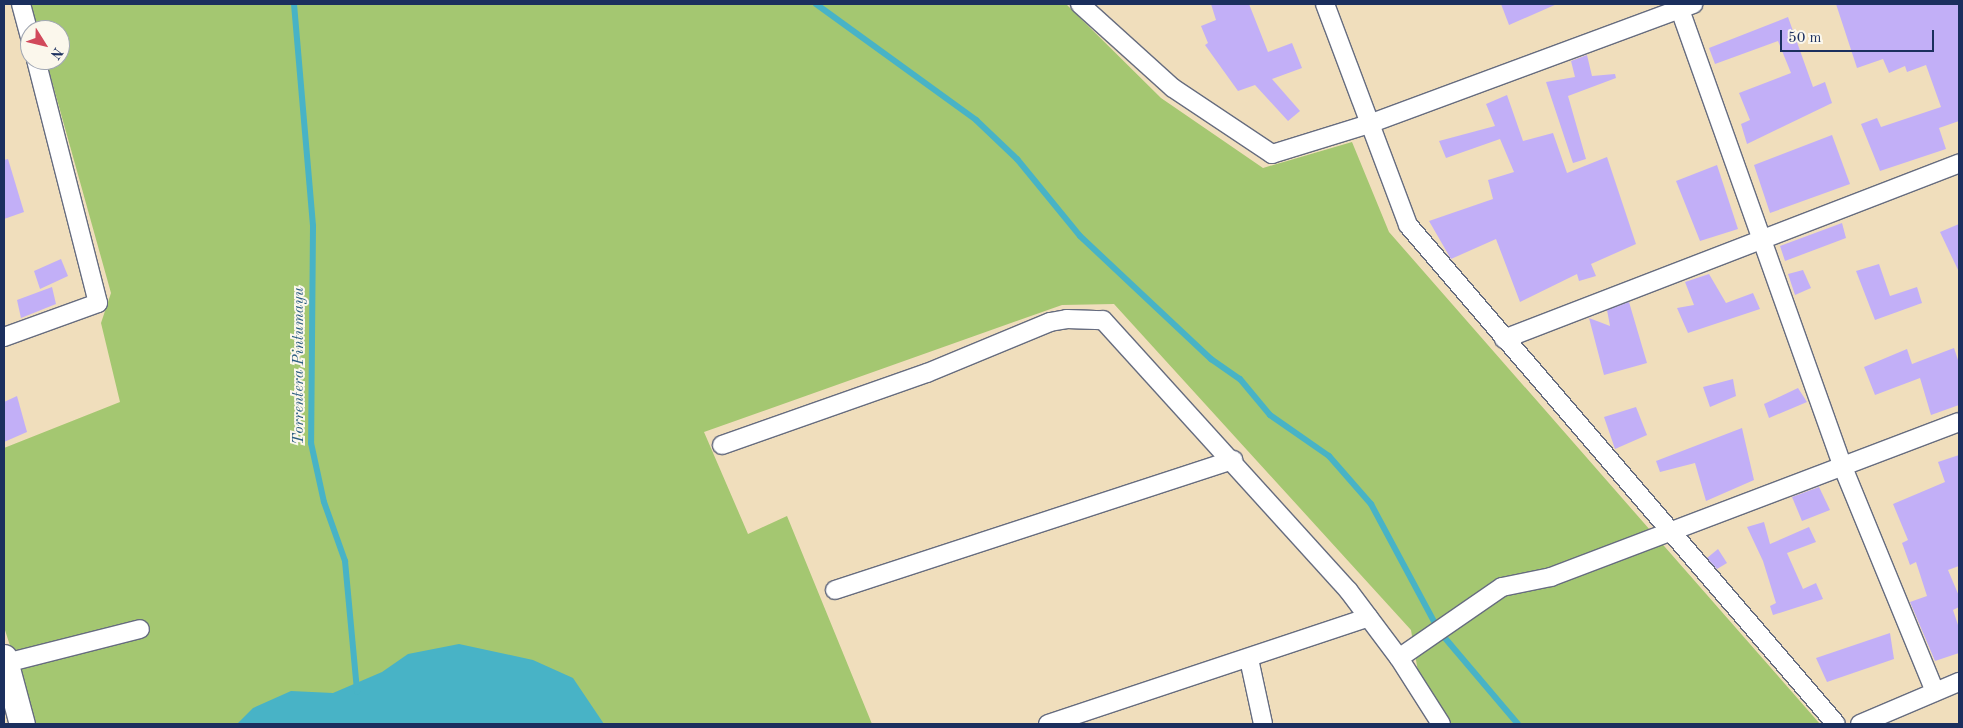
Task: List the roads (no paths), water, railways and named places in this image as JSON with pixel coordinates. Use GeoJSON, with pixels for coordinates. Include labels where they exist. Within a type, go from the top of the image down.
{"type":"FeatureCollection","features":[{"type":"Feature","properties":{"kind":"street"},"geometry":{"type":"LineString","coordinates":[[21,4],[25,20]]}},
{"type":"Feature","properties":{"kind":"street"},"geometry":{"type":"LineString","coordinates":[[1080,4],[1173,88],[1272,154],[1370,124],[1683,5],[1762,240],[1842,465],[1935,692]]}},
{"type":"Feature","properties":{"kind":"street"},"geometry":{"type":"LineString","coordinates":[[1325,4],[1408,225],[1504,339],[1672,530],[1836,724]]}},
{"type":"Feature","properties":{"kind":"street"},"geometry":{"type":"LineString","coordinates":[[4,337],[98,303],[39,70]]}},
{"type":"Feature","properties":{"kind":"street"},"geometry":{"type":"LineString","coordinates":[[1504,339],[1959,163]]}},
{"type":"Feature","properties":{"kind":"street"},"geometry":{"type":"LineString","coordinates":[[722,445],[927,373],[1050,322],[1067,318],[1104,320],[1233,460],[1369,617],[1400,658],[1441,724]]}},
{"type":"Feature","properties":{"kind":"street"},"geometry":{"type":"LineString","coordinates":[[1400,658],[1502,587],[1551,577],[1959,422]]}},
{"type":"Feature","properties":{"kind":"street"},"geometry":{"type":"LineString","coordinates":[[835,590],[1233,460]]}},
{"type":"Feature","properties":{"kind":"street"},"geometry":{"type":"LineString","coordinates":[[1058,723],[1369,617]]}},
{"type":"Feature","properties":{"kind":"street"},"geometry":{"type":"LineString","coordinates":[[22,724],[5,660],[140,629]]}},
{"type":"Feature","properties":{"kind":"street"},"geometry":{"type":"LineString","coordinates":[[1249,659],[1263,724]]}},
{"type":"Feature","properties":{"kind":"street"},"geometry":{"type":"LineString","coordinates":[[1860,724],[1959,682]]}},
{"type":"Feature","properties":{"kind":"water"},"geometry":{"type":"Polygon","coordinates":[[[459,644],[533,660],[573,678],[604,724],[237,724],[253,708],[291,691],[333,693],[382,672],[408,654],[459,644]]]}},
{"type":"Feature","properties":{"kind":"waterway","name":"Torrentera Pintumayu"},"geometry":{"type":"LineString","coordinates":[[294,4],[313,226],[311,443],[324,502],[345,561],[357,691]]}},
{"type":"Feature","properties":{"kind":"waterway"},"geometry":{"type":"LineString","coordinates":[[816,4],[976,120],[1017,159],[1080,236],[1211,359],[1240,379],[1270,415],[1329,456],[1371,504],[1439,631],[1518,724]]}}]}
